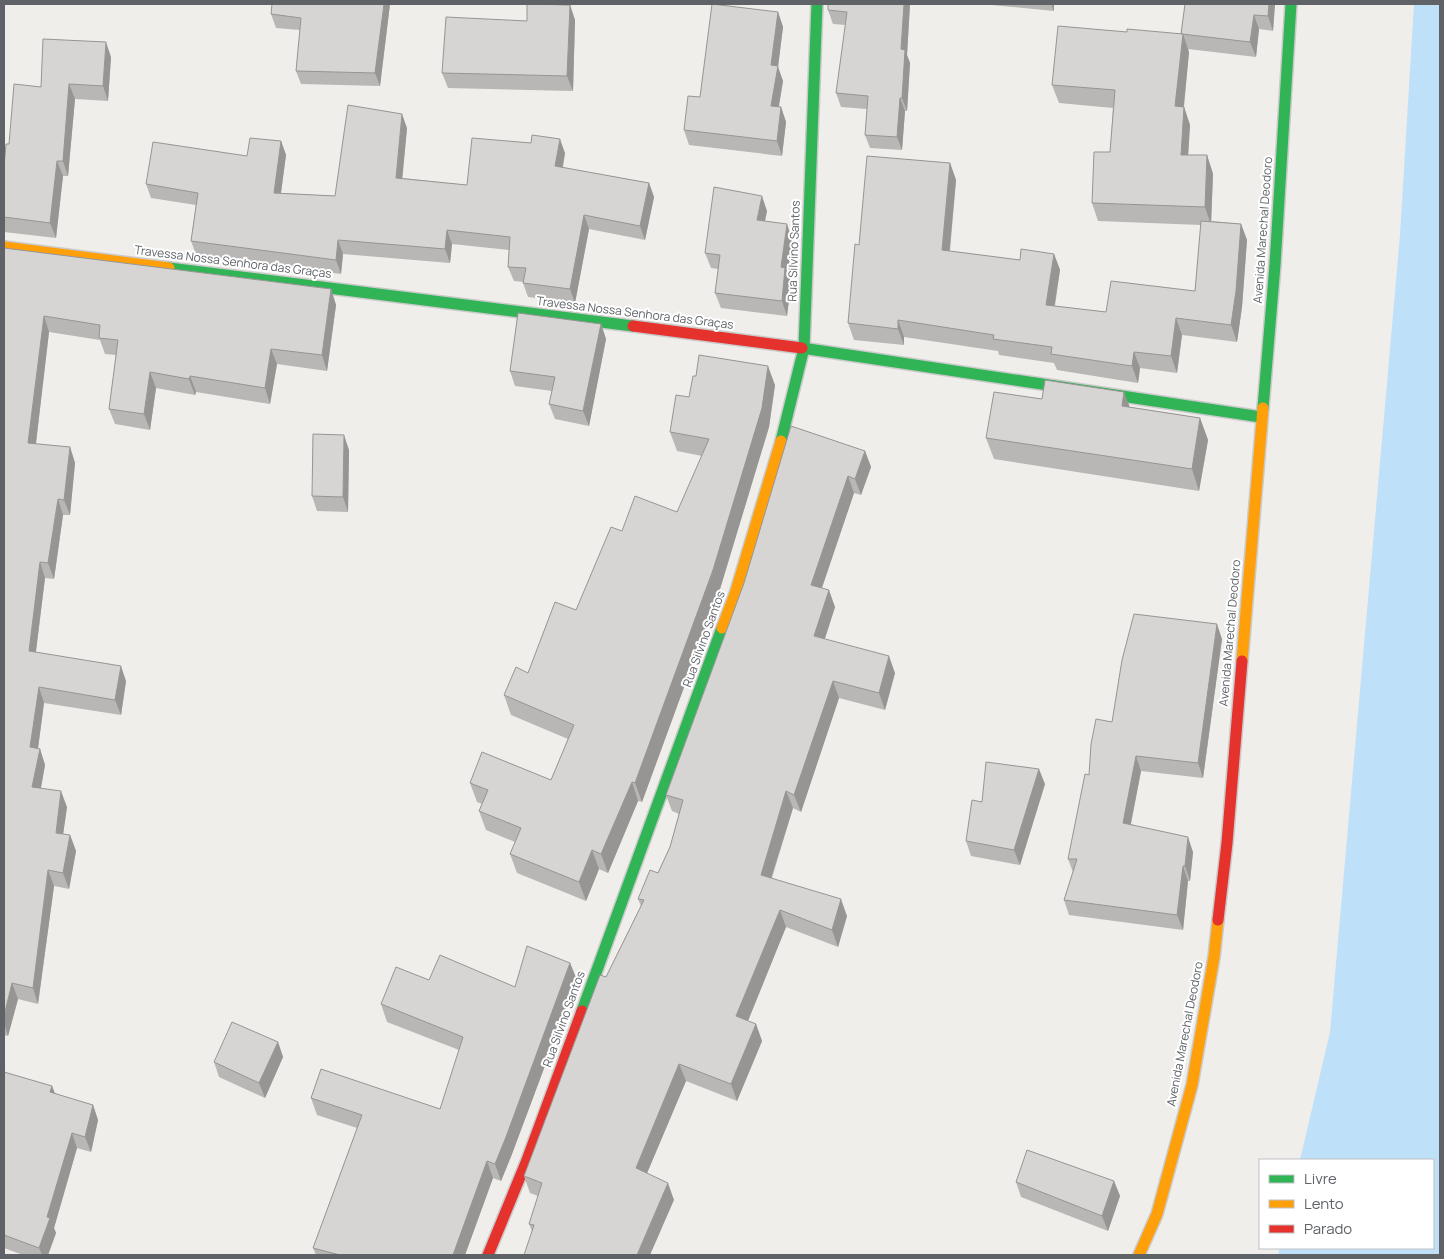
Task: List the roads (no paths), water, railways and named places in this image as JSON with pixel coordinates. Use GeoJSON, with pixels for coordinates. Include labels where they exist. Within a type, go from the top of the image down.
{"type":"FeatureCollection","features":[{"type":"Feature","properties":{"kind":"street","name":"Rua Silvino Santos"},"geometry":{"type":"LineString","coordinates":[[488,1255],[527,1160],[735,594],[784,431],[804,348],[817,4]]}},
{"type":"Feature","properties":{"kind":"street","name":"Avenida Marechal Deodoro"},"geometry":{"type":"LineString","coordinates":[[1139,1255],[1157,1214],[1192,1085],[1214,957],[1227,844],[1275,265],[1291,4]]}},
{"type":"Feature","properties":{"kind":"street","name":"Travessa Nossa Senhora das Graças"},"geometry":{"type":"LineString","coordinates":[[4,247],[804,348],[1262,417]]}},
{"type":"Feature","properties":{"kind":"water"},"geometry":{"type":"Polygon","coordinates":[[[1414,4],[1440,4],[1440,1255],[1278,1255],[1280,1249],[1434,1249],[1434,1159],[1300,1159],[1330,1032],[1400,235],[1414,4]]]}}]}
